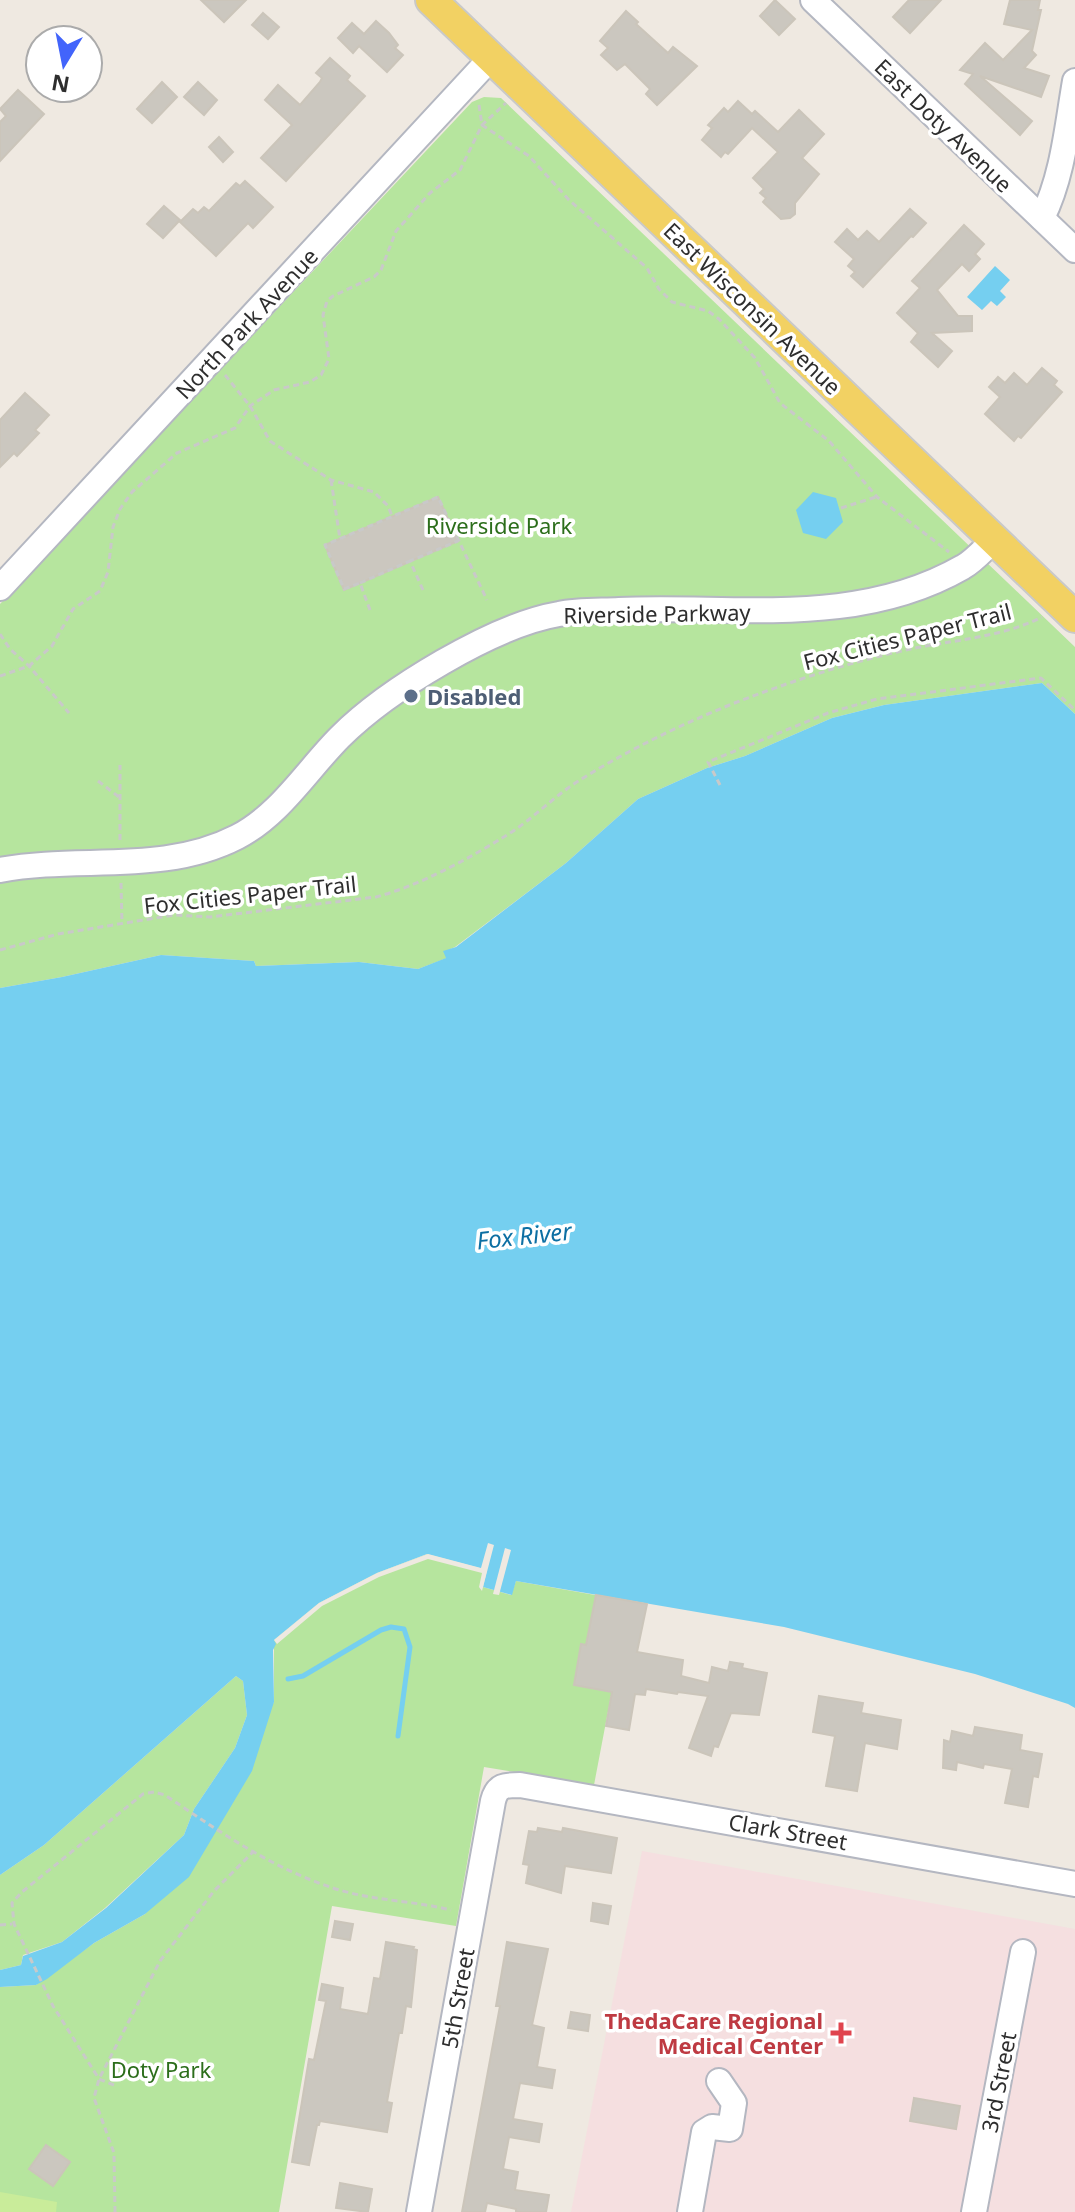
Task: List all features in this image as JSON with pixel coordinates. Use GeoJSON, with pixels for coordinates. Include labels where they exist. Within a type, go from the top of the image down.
{"type":"FeatureCollection","features":[{"type":"Feature","properties":{"kind":"main road","name":"East Wisconsin Avenue"},"geometry":{"type":"LineString","coordinates":[[431,0],[1068,610]]}},
{"type":"Feature","properties":{"kind":"street","name":"East Doty Avenue"},"geometry":{"type":"LineString","coordinates":[[813,0],[1075,250]]}},
{"type":"Feature","properties":{"kind":"street","name":"North Park Avenue"},"geometry":{"type":"LineString","coordinates":[[0,588],[491,58]]}},
{"type":"Feature","properties":{"kind":"street"},"geometry":{"type":"LineString","coordinates":[[1042,218],[1056,186],[1075,81]]}},
{"type":"Feature","properties":{"kind":"street","name":"Riverside Parkway"},"geometry":{"type":"LineString","coordinates":[[0,870],[66,862],[158,861],[190,856],[217,847],[241,835],[267,815],[341,736],[376,705],[442,664],[524,624],[559,614],[595,611],[702,609],[766,612],[849,605],[891,595],[945,576],[969,563],[994,540]]}},
{"type":"Feature","properties":{"kind":"street","name":"Clark Street"},"geometry":{"type":"LineString","coordinates":[[501,1786],[520,1785],[647,1806],[1075,1884]]}},
{"type":"Feature","properties":{"kind":"street","name":"5th Street"},"geometry":{"type":"LineString","coordinates":[[419,2212],[490,1815],[496,1791],[501,1786]]}},
{"type":"Feature","properties":{"kind":"street","name":"3rd Street"},"geometry":{"type":"LineString","coordinates":[[974,2212],[1023,1952]]}},
{"type":"Feature","properties":{"kind":"street"},"geometry":{"type":"LineString","coordinates":[[690,2212],[704,2132],[712,2127],[730,2129],[734,2103],[719,2081]]}},
{"type":"Feature","properties":{"kind":"path"},"geometry":{"type":"LineString","coordinates":[[464,87],[478,100],[482,125],[529,156],[569,200],[647,268],[659,289],[672,302],[708,311],[719,319],[755,358],[780,403],[829,441],[877,497],[958,557]]}},
{"type":"Feature","properties":{"kind":"path"},"geometry":{"type":"LineString","coordinates":[[0,676],[29,666],[52,646],[73,609],[100,591],[105,583],[113,527],[120,509],[132,492],[177,453],[235,428],[250,406],[274,390],[310,382],[321,375],[329,359],[323,315],[327,301],[374,277],[381,270],[396,231],[430,193],[460,170],[482,125],[507,103]]}},
{"type":"Feature","properties":{"kind":"path"},"geometry":{"type":"LineString","coordinates":[[213,359],[250,406],[270,441],[331,480],[374,492],[388,506],[392,516]]}},
{"type":"Feature","properties":{"kind":"path"},"geometry":{"type":"LineString","coordinates":[[331,480],[340,539]]}},
{"type":"Feature","properties":{"kind":"path"},"geometry":{"type":"LineString","coordinates":[[458,541],[344,589],[325,545],[438,497],[487,600]]}},
{"type":"Feature","properties":{"kind":"path"},"geometry":{"type":"LineString","coordinates":[[841,508],[877,497]]}},
{"type":"Feature","properties":{"kind":"path"},"geometry":{"type":"LineString","coordinates":[[410,561],[423,590]]}},
{"type":"Feature","properties":{"kind":"path"},"geometry":{"type":"LineString","coordinates":[[360,583],[370,610]]}},
{"type":"Feature","properties":{"kind":"path","name":"Fox Cities Paper Trail"},"geometry":{"type":"LineString","coordinates":[[0,950],[58,934],[174,915],[210,917],[397,892],[509,834],[583,778],[657,738],[731,705],[807,676],[863,660],[1032,622],[1068,610]]}},
{"type":"Feature","properties":{"kind":"path"},"geometry":{"type":"LineString","coordinates":[[0,634],[69,713]]}},
{"type":"Feature","properties":{"kind":"path"},"geometry":{"type":"LineString","coordinates":[[720,785],[708,762],[828,713],[877,699],[1041,678],[1075,710]]}},
{"type":"Feature","properties":{"kind":"path"},"geometry":{"type":"LineString","coordinates":[[98,781],[119,797]]}},
{"type":"Feature","properties":{"kind":"path"},"geometry":{"type":"LineString","coordinates":[[114,2085],[99,2079],[44,1988],[14,1924],[12,1903],[143,1794],[160,1793],[253,1852],[331,1888],[372,1898],[451,1910]]}},
{"type":"Feature","properties":{"kind":"path"},"geometry":{"type":"LineString","coordinates":[[115,2212],[114,2153],[94,2098],[99,2079],[160,1961],[214,1891],[253,1852]]}},
{"type":"Feature","properties":{"kind":"path"},"geometry":{"type":"LineString","coordinates":[[0,1925],[14,1924]]}},
{"type":"Feature","properties":{"kind":"shaded area","name":"ThedaCare Regional Medical Center"},"geometry":{"type":"Polygon","coordinates":[[[642,1851],[1075,1929],[1075,2212],[571,2212],[642,1851]]]}},
{"type":"Feature","properties":{"kind":"green space","name":"Riverside Park"},"geometry":{"type":"Polygon","coordinates":[[[484,97],[501,98],[1075,647],[1075,714],[1042,683],[884,705],[832,718],[638,799],[566,863],[455,947],[444,952],[447,958],[418,969],[359,962],[256,966],[254,961],[161,955],[0,988],[0,604],[472,102],[484,97]]]}},
{"type":"Feature","properties":{"kind":"green space","name":"Doty Park"},"geometry":{"type":"Polygon","coordinates":[[[428,1554],[487,1570],[483,1587],[511,1595],[516,1581],[629,1601],[594,1785],[484,1767],[456,1926],[332,1906],[279,2212],[0,2212],[0,1987],[36,1985],[94,1943],[145,1914],[274,1702],[274,1640],[319,1603],[377,1573],[428,1554]]]}},
{"type":"Feature","properties":{"kind":"green space"},"geometry":{"type":"Polygon","coordinates":[[[236,1676],[243,1681],[247,1715],[235,1748],[194,1809],[184,1835],[105,1908],[62,1942],[23,1955],[21,1965],[0,1970],[0,1875],[44,1845],[236,1676]]]}},
{"type":"Feature","properties":{"kind":"green space"},"geometry":{"type":"Polygon","coordinates":[[[0,2192],[57,2202],[56,2212],[0,2212],[0,2192]]]}},
{"type":"Feature","properties":{"kind":"water"},"geometry":{"type":"Polygon","coordinates":[[[995,266],[1010,280],[1000,291],[1006,297],[997,306],[991,301],[982,310],[967,297],[995,266]]]}},
{"type":"Feature","properties":{"kind":"water"},"geometry":{"type":"Polygon","coordinates":[[[813,492],[836,498],[843,522],[826,539],[803,533],[796,510],[813,492]]]}},
{"type":"Feature","properties":{"kind":"water","name":"Fox River"},"geometry":{"type":"Polygon","coordinates":[[[1042,683],[1075,714],[1075,1708],[975,1674],[784,1627],[516,1581],[512,1595],[483,1587],[487,1570],[427,1554],[377,1573],[319,1603],[274,1640],[274,1702],[252,1771],[189,1877],[145,1914],[94,1943],[47,1979],[36,1985],[0,1987],[0,1970],[21,1965],[23,1956],[62,1942],[106,1908],[184,1835],[194,1809],[235,1748],[247,1715],[243,1681],[236,1676],[44,1845],[0,1875],[0,988],[161,955],[254,961],[256,966],[359,962],[418,969],[446,958],[443,951],[456,947],[566,863],[638,799],[832,718],[884,705],[1042,683]]]}},
{"type":"Feature","properties":{"kind":"pier"},"geometry":{"type":"Polygon","coordinates":[[[488,1543],[494,1545],[482,1591],[479,1587],[482,1573],[428,1559],[379,1577],[322,1606],[277,1644],[274,1640],[319,1603],[377,1573],[428,1554],[481,1568],[488,1543]]]}},
{"type":"Feature","properties":{"kind":"pier"},"geometry":{"type":"Polygon","coordinates":[[[505,1548],[511,1550],[499,1595],[493,1594],[505,1548]]]}},
{"type":"Feature","properties":{"kind":"building"},"geometry":{"type":"Polygon","coordinates":[[[201,0],[246,0],[224,22],[201,0]]]}},
{"type":"Feature","properties":{"kind":"building"},"geometry":{"type":"Polygon","coordinates":[[[775,0],[795,19],[779,35],[760,16],[775,0]]]}},
{"type":"Feature","properties":{"kind":"building"},"geometry":{"type":"Polygon","coordinates":[[[909,0],[941,0],[910,33],[893,17],[909,0]]]}},
{"type":"Feature","properties":{"kind":"building"},"geometry":{"type":"Polygon","coordinates":[[[1010,0],[1040,0],[1038,10],[1041,10],[1032,51],[1036,55],[1024,68],[1049,76],[1041,97],[980,76],[1032,121],[1020,135],[965,84],[973,74],[960,70],[985,43],[1003,60],[1032,30],[1004,24],[1010,0]]]}},
{"type":"Feature","properties":{"kind":"building"},"geometry":{"type":"Polygon","coordinates":[[[626,11],[668,53],[673,47],[697,66],[657,105],[646,94],[650,89],[625,64],[617,70],[601,55],[608,48],[600,41],[626,11]]]}},
{"type":"Feature","properties":{"kind":"building"},"geometry":{"type":"Polygon","coordinates":[[[263,13],[279,27],[268,39],[252,25],[263,13]]]}},
{"type":"Feature","properties":{"kind":"building"},"geometry":{"type":"Polygon","coordinates":[[[376,21],[389,33],[398,45],[395,48],[403,55],[387,72],[359,46],[353,53],[338,38],[352,23],[364,34],[376,21]]]}},
{"type":"Feature","properties":{"kind":"building"},"geometry":{"type":"Polygon","coordinates":[[[330,58],[350,76],[347,80],[365,96],[286,181],[261,158],[292,125],[265,100],[278,85],[300,105],[320,82],[322,78],[316,73],[330,58]]]}},
{"type":"Feature","properties":{"kind":"building"},"geometry":{"type":"Polygon","coordinates":[[[162,82],[177,97],[152,123],[137,109],[162,82]]]}},
{"type":"Feature","properties":{"kind":"building"},"geometry":{"type":"Polygon","coordinates":[[[198,82],[217,100],[204,115],[184,97],[198,82]]]}},
{"type":"Feature","properties":{"kind":"building"},"geometry":{"type":"Polygon","coordinates":[[[18,90],[24,96],[24,104],[33,104],[44,114],[0,161],[0,122],[6,116],[0,109],[18,90]]]}},
{"type":"Feature","properties":{"kind":"building"},"geometry":{"type":"Polygon","coordinates":[[[738,101],[752,114],[755,111],[778,132],[799,110],[824,134],[802,158],[819,174],[795,203],[795,214],[790,218],[781,219],[763,202],[766,198],[760,193],[764,189],[753,178],[778,152],[752,128],[728,154],[725,152],[721,157],[702,140],[712,128],[708,125],[724,108],[728,112],[738,101]]]}},
{"type":"Feature","properties":{"kind":"building"},"geometry":{"type":"Polygon","coordinates":[[[219,137],[233,152],[223,162],[209,147],[219,137]]]}},
{"type":"Feature","properties":{"kind":"building"},"geometry":{"type":"Polygon","coordinates":[[[245,181],[273,207],[253,228],[248,223],[216,256],[180,222],[193,209],[198,213],[204,207],[209,211],[236,183],[240,186],[245,181]]]}},
{"type":"Feature","properties":{"kind":"building"},"geometry":{"type":"Polygon","coordinates":[[[164,206],[180,220],[163,238],[147,224],[164,206]]]}},
{"type":"Feature","properties":{"kind":"building"},"geometry":{"type":"Polygon","coordinates":[[[910,209],[926,223],[863,287],[851,276],[855,272],[848,266],[854,259],[835,242],[847,229],[858,240],[867,231],[879,242],[910,209]]]}},
{"type":"Feature","properties":{"kind":"building"},"geometry":{"type":"Polygon","coordinates":[[[964,225],[984,244],[975,254],[980,259],[969,271],[962,264],[937,290],[958,316],[972,316],[972,331],[932,333],[952,351],[938,367],[911,342],[918,333],[897,313],[920,288],[912,281],[964,225]]]}},
{"type":"Feature","properties":{"kind":"building"},"geometry":{"type":"Polygon","coordinates":[[[1042,368],[1057,381],[1054,385],[1062,392],[1021,438],[1018,436],[1014,441],[985,414],[1000,397],[989,387],[998,377],[1005,383],[1014,373],[1027,385],[1042,368]]]}},
{"type":"Feature","properties":{"kind":"building"},"geometry":{"type":"Polygon","coordinates":[[[25,393],[49,415],[35,430],[39,433],[17,456],[14,453],[0,467],[0,420],[25,393]]]}},
{"type":"Feature","properties":{"kind":"building"},"geometry":{"type":"Polygon","coordinates":[[[438,497],[458,541],[344,590],[325,545],[438,497]]]}},
{"type":"Feature","properties":{"kind":"building"},"geometry":{"type":"Polygon","coordinates":[[[596,1595],[647,1604],[637,1652],[683,1660],[681,1676],[709,1683],[712,1667],[728,1671],[730,1662],[767,1673],[759,1715],[731,1713],[718,1747],[714,1746],[711,1756],[689,1748],[708,1696],[646,1689],[645,1695],[635,1694],[629,1730],[606,1726],[612,1692],[574,1685],[581,1644],[586,1645],[596,1595]]]}},
{"type":"Feature","properties":{"kind":"building"},"geometry":{"type":"Polygon","coordinates":[[[819,1696],[863,1703],[861,1713],[901,1720],[897,1749],[865,1743],[857,1791],[826,1786],[835,1736],[813,1732],[819,1696]]]}},
{"type":"Feature","properties":{"kind":"building"},"geometry":{"type":"Polygon","coordinates":[[[975,1727],[1022,1735],[1020,1750],[1042,1754],[1038,1777],[1033,1776],[1028,1807],[1005,1803],[1012,1769],[984,1764],[983,1768],[957,1762],[956,1770],[943,1768],[944,1740],[950,1742],[952,1731],[973,1736],[975,1727]]]}},
{"type":"Feature","properties":{"kind":"building"},"geometry":{"type":"Polygon","coordinates":[[[538,1828],[562,1832],[563,1828],[617,1838],[611,1873],[565,1866],[561,1893],[526,1883],[529,1865],[523,1864],[529,1831],[537,1832],[538,1828]]]}},
{"type":"Feature","properties":{"kind":"building"},"geometry":{"type":"Polygon","coordinates":[[[593,1903],[611,1906],[608,1924],[591,1921],[593,1903]]]}},
{"type":"Feature","properties":{"kind":"building"},"geometry":{"type":"Polygon","coordinates":[[[335,1921],[353,1924],[350,1940],[332,1937],[335,1921]]]}},
{"type":"Feature","properties":{"kind":"building"},"geometry":{"type":"Polygon","coordinates":[[[386,1942],[417,1950],[411,2007],[406,2006],[402,2033],[399,2033],[387,2102],[392,2103],[387,2132],[320,2121],[309,2165],[292,2162],[309,2059],[314,2060],[326,2001],[319,2000],[322,1984],[343,1988],[340,2009],[368,2014],[374,1978],[380,1979],[386,1942]]]}},
{"type":"Feature","properties":{"kind":"building"},"geometry":{"type":"Polygon","coordinates":[[[507,1942],[548,1949],[532,2025],[544,2028],[537,2067],[555,2070],[552,2088],[520,2083],[513,2119],[542,2124],[539,2142],[509,2137],[503,2169],[518,2172],[515,2190],[549,2195],[546,2212],[516,2212],[516,2209],[487,2203],[485,2212],[462,2212],[500,2006],[496,2006],[507,1942]]]}},
{"type":"Feature","properties":{"kind":"building"},"geometry":{"type":"Polygon","coordinates":[[[571,2012],[590,2015],[588,2031],[568,2028],[571,2012]]]}},
{"type":"Feature","properties":{"kind":"building"},"geometry":{"type":"Polygon","coordinates":[[[914,2098],[960,2106],[956,2129],[910,2121],[914,2098]]]}},
{"type":"Feature","properties":{"kind":"building"},"geometry":{"type":"Polygon","coordinates":[[[46,2145],[70,2162],[53,2186],[29,2169],[46,2145]]]}},
{"type":"Feature","properties":{"kind":"building"},"geometry":{"type":"Polygon","coordinates":[[[340,2183],[372,2189],[368,2212],[336,2208],[340,2183]]]}},
{"type":"Feature","properties":{"kind":"waterway"},"geometry":{"type":"LineString","coordinates":[[288,1679],[303,1676],[381,1630],[391,1627],[404,1629],[410,1647],[398,1736]]}},
{"type":"Feature","properties":{"kind":"place","name":"Disabled"},"geometry":{"type":"Point","coordinates":[411,696]}},
{"type":"Feature","properties":{"kind":"place","name":"ThedaCare Regional Medical Center"},"geometry":{"type":"Point","coordinates":[841,2033]}}]}
